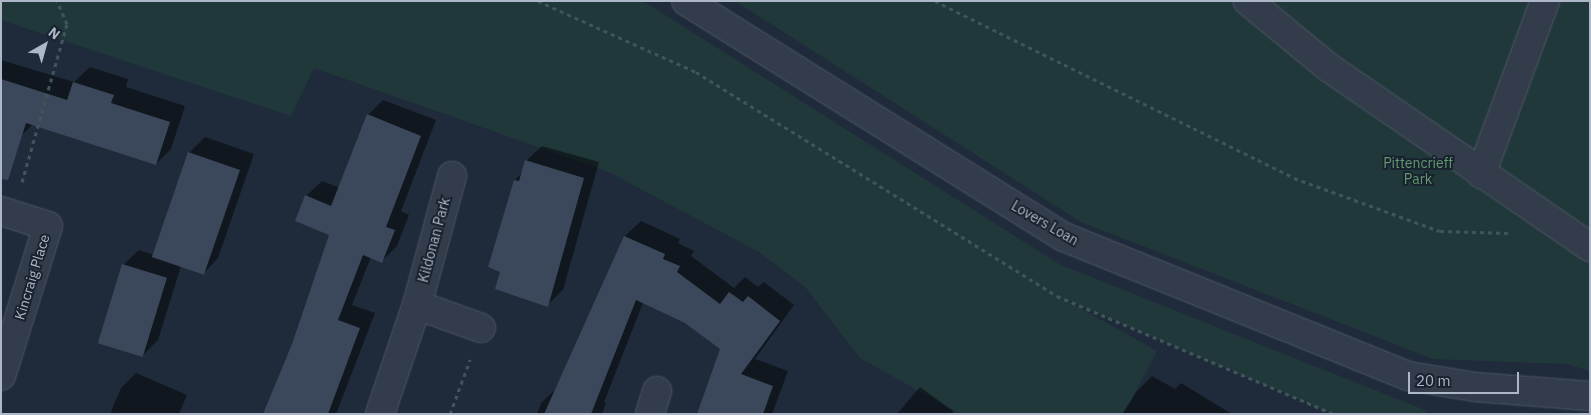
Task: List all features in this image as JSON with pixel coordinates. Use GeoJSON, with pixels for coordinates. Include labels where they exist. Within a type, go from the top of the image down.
{"type":"FeatureCollection","features":[{"type":"Feature","properties":{"kind":"street","name":"Lovers Loan"},"geometry":{"type":"LineString","coordinates":[[686,1],[1064,237],[1408,376],[1475,386],[1590,396]]}},
{"type":"Feature","properties":{"kind":"street"},"geometry":{"type":"LineString","coordinates":[[1248,1],[1328,68],[1578,241]]}},
{"type":"Feature","properties":{"kind":"street"},"geometry":{"type":"LineString","coordinates":[[1481,174],[1546,1]]}},
{"type":"Feature","properties":{"kind":"street","name":"Kildonan Park"},"geometry":{"type":"LineString","coordinates":[[380,414],[417,305],[452,176]]}},
{"type":"Feature","properties":{"kind":"street","name":"Kincraig Place"},"geometry":{"type":"LineString","coordinates":[[1,376],[48,226],[7,212]]}},
{"type":"Feature","properties":{"kind":"street"},"geometry":{"type":"LineString","coordinates":[[417,305],[481,328]]}},
{"type":"Feature","properties":{"kind":"path"},"geometry":{"type":"LineString","coordinates":[[7,212],[67,24],[57,1]]}},
{"type":"Feature","properties":{"kind":"path"},"geometry":{"type":"LineString","coordinates":[[538,1],[696,72],[1057,296],[1333,414]]}},
{"type":"Feature","properties":{"kind":"path"},"geometry":{"type":"LineString","coordinates":[[935,1],[1294,178],[1440,231],[1578,241]]}},
{"type":"Feature","properties":{"kind":"path"},"geometry":{"type":"LineString","coordinates":[[450,414],[481,328]]}},
{"type":"Feature","properties":{"kind":"green space"},"geometry":{"type":"Polygon","coordinates":[[[1,1],[643,1],[1059,264],[1425,410],[1426,414],[1333,414],[1064,299],[1157,351],[1124,414],[960,414],[860,358],[806,288],[759,252],[609,172],[314,68],[291,116],[1,20],[1,1]]]}},
{"type":"Feature","properties":{"kind":"green space","name":"Pittencrieff Park"},"geometry":{"type":"Polygon","coordinates":[[[735,1],[1590,1],[1590,371],[1567,364],[1433,359],[1081,222],[735,1]]]}},
{"type":"Feature","properties":{"kind":"building"},"geometry":{"type":"Polygon","coordinates":[[[1,79],[67,100],[73,82],[114,95],[111,103],[170,122],[156,165],[26,123],[8,180],[1,179],[1,79]]]}},
{"type":"Feature","properties":{"kind":"building"},"geometry":{"type":"Polygon","coordinates":[[[367,114],[421,136],[386,227],[395,230],[382,263],[363,255],[338,320],[360,328],[328,414],[263,414],[292,344],[329,235],[295,221],[305,195],[331,206],[367,114]]]}},
{"type":"Feature","properties":{"kind":"building"},"geometry":{"type":"Polygon","coordinates":[[[188,152],[240,170],[204,275],[152,257],[188,152]]]}},
{"type":"Feature","properties":{"kind":"building"},"geometry":{"type":"Polygon","coordinates":[[[525,160],[584,178],[548,307],[495,289],[500,272],[488,267],[514,180],[519,181],[525,160]]]}},
{"type":"Feature","properties":{"kind":"building"},"geometry":{"type":"Polygon","coordinates":[[[624,236],[665,254],[663,259],[680,266],[677,272],[720,304],[729,292],[743,302],[748,296],[780,321],[741,374],[773,386],[763,414],[697,414],[720,349],[685,323],[636,300],[591,414],[544,414],[624,236]]]}},
{"type":"Feature","properties":{"kind":"building"},"geometry":{"type":"Polygon","coordinates":[[[122,264],[167,278],[143,357],[98,343],[122,264]]]}}]}
